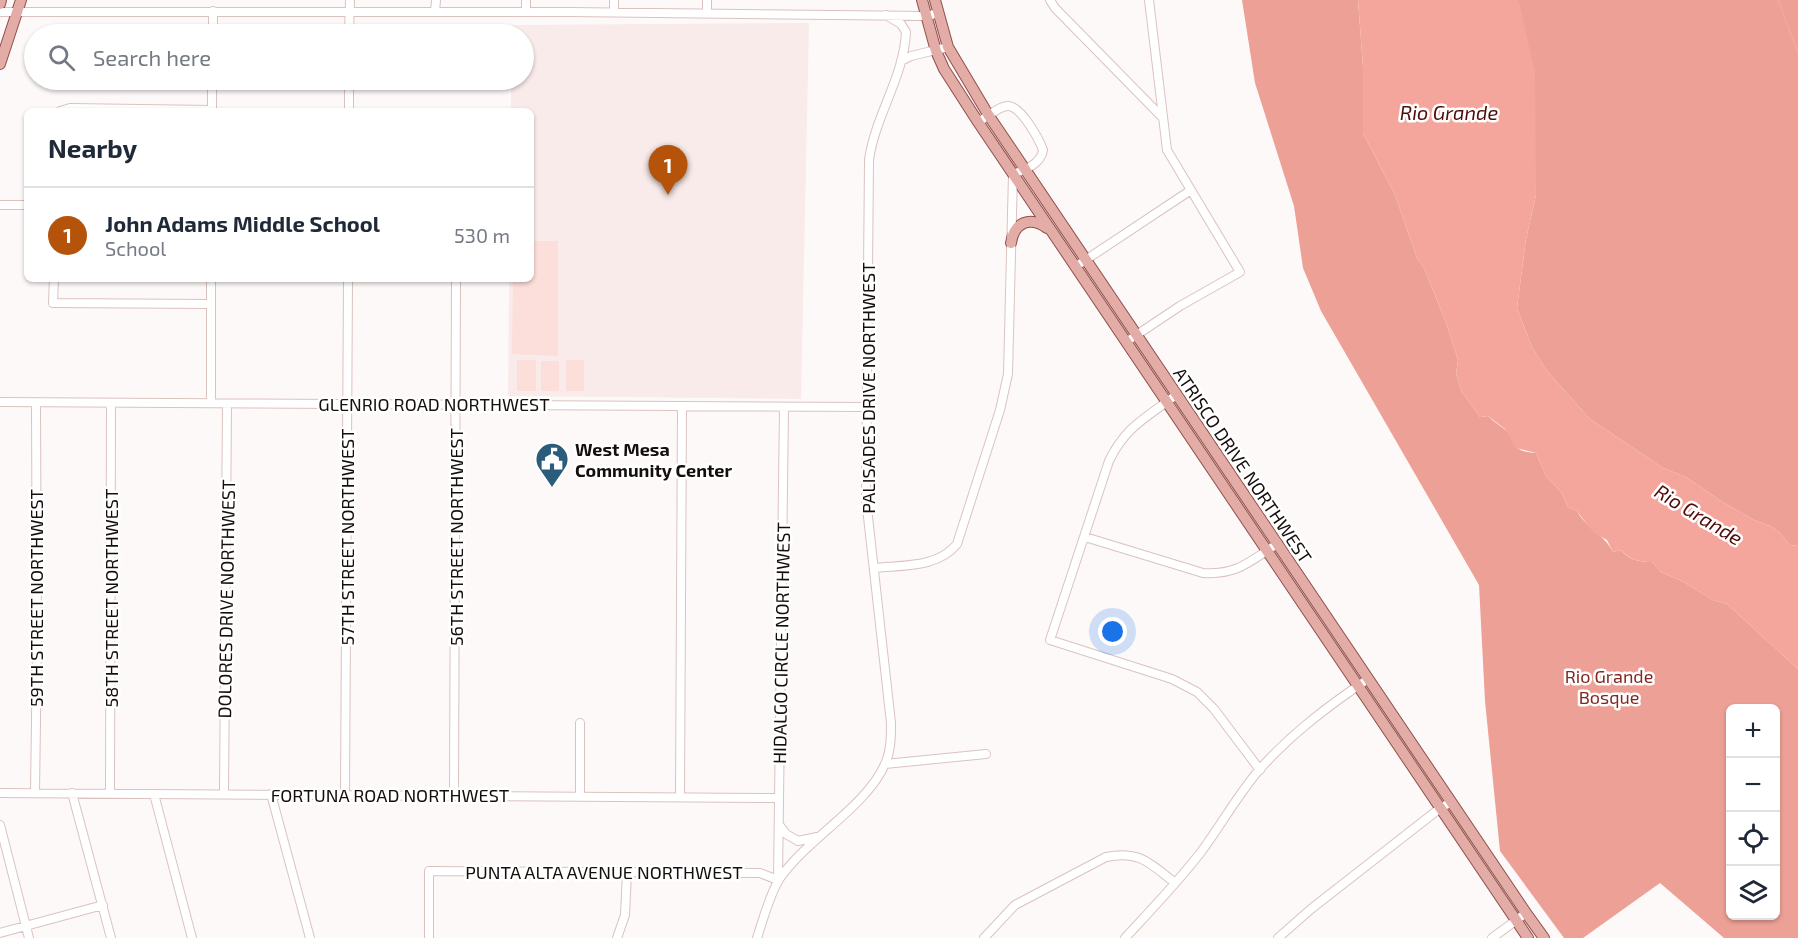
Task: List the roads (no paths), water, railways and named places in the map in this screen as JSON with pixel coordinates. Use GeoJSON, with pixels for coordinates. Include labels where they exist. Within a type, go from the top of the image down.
{"type":"FeatureCollection","features":[{"type":"Feature","properties":{"kind":"main road","name":"ATRISCO DRIVE NORTHWEST"},"geometry":{"type":"LineString","coordinates":[[922,0],[936,51],[944,69],[978,122],[1514,921],[1528,938]]}},
{"type":"Feature","properties":{"kind":"main road","name":"ATRISCO DRIVE NORTHWEST"},"geometry":{"type":"LineString","coordinates":[[935,0],[948,48],[989,116],[1544,938]]}},
{"type":"Feature","properties":{"kind":"main road"},"geometry":{"type":"LineString","coordinates":[[0,63],[19,5]]}},
{"type":"Feature","properties":{"kind":"main road"},"geometry":{"type":"LineString","coordinates":[[1011,243],[1015,229],[1027,221],[1037,222],[1050,231]]}},
{"type":"Feature","properties":{"kind":"street"},"geometry":{"type":"LineString","coordinates":[[349,24],[350,0]]}},
{"type":"Feature","properties":{"kind":"street"},"geometry":{"type":"LineString","coordinates":[[435,0],[435,12]]}},
{"type":"Feature","properties":{"kind":"street"},"geometry":{"type":"LineString","coordinates":[[526,0],[526,12]]}},
{"type":"Feature","properties":{"kind":"street"},"geometry":{"type":"LineString","coordinates":[[614,0],[614,12]]}},
{"type":"Feature","properties":{"kind":"street"},"geometry":{"type":"LineString","coordinates":[[707,0],[707,12]]}},
{"type":"Feature","properties":{"kind":"street"},"geometry":{"type":"LineString","coordinates":[[1050,0],[1054,8],[1163,118]]}},
{"type":"Feature","properties":{"kind":"street"},"geometry":{"type":"LineString","coordinates":[[1126,342],[1180,306],[1240,272],[1167,150],[1149,0]]}},
{"type":"Feature","properties":{"kind":"street"},"geometry":{"type":"LineString","coordinates":[[0,12],[19,5],[213,11],[707,12],[926,16],[939,13]]}},
{"type":"Feature","properties":{"kind":"street"},"geometry":{"type":"LineString","coordinates":[[213,11],[213,24]]}},
{"type":"Feature","properties":{"kind":"street","name":"PALISADES DRIVE NORTHWEST"},"geometry":{"type":"LineString","coordinates":[[757,938],[778,880],[798,856],[869,788],[885,764],[891,740],[866,499],[869,160],[876,128],[901,61],[906,32],[900,24],[886,15]]}},
{"type":"Feature","properties":{"kind":"street"},"geometry":{"type":"LineString","coordinates":[[901,61],[911,56],[948,48]]}},
{"type":"Feature","properties":{"kind":"street"},"geometry":{"type":"LineString","coordinates":[[212,90],[212,108]]}},
{"type":"Feature","properties":{"kind":"street"},"geometry":{"type":"LineString","coordinates":[[349,90],[349,108]]}},
{"type":"Feature","properties":{"kind":"street"},"geometry":{"type":"LineString","coordinates":[[874,567],[933,561],[950,552],[959,539],[1006,386],[1010,353],[1013,174],[1026,170],[1039,160],[1043,150],[1021,112],[1007,106],[978,122]]}},
{"type":"Feature","properties":{"kind":"street"},"geometry":{"type":"LineString","coordinates":[[1075,267],[1191,190]]}},
{"type":"Feature","properties":{"kind":"street"},"geometry":{"type":"LineString","coordinates":[[0,205],[24,205]]}},
{"type":"Feature","properties":{"kind":"street"},"geometry":{"type":"LineString","coordinates":[[54,282],[53,303],[211,304]]}},
{"type":"Feature","properties":{"kind":"street"},"geometry":{"type":"LineString","coordinates":[[211,282],[211,404]]}},
{"type":"Feature","properties":{"kind":"street","name":"57TH STREET NORTHWEST"},"geometry":{"type":"LineString","coordinates":[[345,795],[348,282]]}},
{"type":"Feature","properties":{"kind":"street","name":"56TH STREET NORTHWEST"},"geometry":{"type":"LineString","coordinates":[[454,795],[456,282]]}},
{"type":"Feature","properties":{"kind":"street"},"geometry":{"type":"LineString","coordinates":[[1176,395],[1130,429],[1109,461],[1050,640],[1172,679],[1197,692],[1214,709],[1260,770]]}},
{"type":"Feature","properties":{"kind":"street","name":"GLENRIO ROAD NORTHWEST"},"geometry":{"type":"LineString","coordinates":[[0,402],[867,407]]}},
{"type":"Feature","properties":{"kind":"street","name":"59TH STREET NORTHWEST"},"geometry":{"type":"LineString","coordinates":[[35,793],[36,403]]}},
{"type":"Feature","properties":{"kind":"street","name":"58TH STREET NORTHWEST"},"geometry":{"type":"LineString","coordinates":[[110,793],[111,403]]}},
{"type":"Feature","properties":{"kind":"street","name":"DOLORES DRIVE NORTHWEST"},"geometry":{"type":"LineString","coordinates":[[224,794],[227,404]]}},
{"type":"Feature","properties":{"kind":"street"},"geometry":{"type":"LineString","coordinates":[[680,797],[682,406]]}},
{"type":"Feature","properties":{"kind":"street","name":"HIDALGO CIRCLE NORTHWEST"},"geometry":{"type":"LineString","coordinates":[[778,880],[784,407]]}},
{"type":"Feature","properties":{"kind":"street"},"geometry":{"type":"LineString","coordinates":[[1085,537],[1203,573],[1220,574],[1236,570],[1277,544]]}},
{"type":"Feature","properties":{"kind":"street"},"geometry":{"type":"LineString","coordinates":[[1125,938],[1201,852],[1234,801],[1260,770],[1293,735],[1316,715],[1368,679]]}},
{"type":"Feature","properties":{"kind":"street"},"geometry":{"type":"LineString","coordinates":[[580,723],[580,796]]}},
{"type":"Feature","properties":{"kind":"street"},"geometry":{"type":"LineString","coordinates":[[885,764],[986,754]]}},
{"type":"Feature","properties":{"kind":"street","name":"FORTUNA ROAD NORTHWEST"},"geometry":{"type":"LineString","coordinates":[[0,793],[779,798]]}},
{"type":"Feature","properties":{"kind":"street"},"geometry":{"type":"LineString","coordinates":[[72,793],[111,938]]}},
{"type":"Feature","properties":{"kind":"street"},"geometry":{"type":"LineString","coordinates":[[154,794],[192,938]]}},
{"type":"Feature","properties":{"kind":"street"},"geometry":{"type":"LineString","coordinates":[[271,794],[310,938]]}},
{"type":"Feature","properties":{"kind":"street"},"geometry":{"type":"LineString","coordinates":[[1278,938],[1311,909],[1451,802]]}},
{"type":"Feature","properties":{"kind":"street"},"geometry":{"type":"LineString","coordinates":[[0,825],[29,938]]}},
{"type":"Feature","properties":{"kind":"street"},"geometry":{"type":"LineString","coordinates":[[779,825],[786,834],[798,841],[820,836]]}},
{"type":"Feature","properties":{"kind":"street"},"geometry":{"type":"LineString","coordinates":[[984,938],[1015,905],[1106,857],[1118,854],[1133,855],[1145,860],[1175,883]]}},
{"type":"Feature","properties":{"kind":"street","name":"PUNTA ALTA AVENUE NORTHWEST"},"geometry":{"type":"LineString","coordinates":[[429,938],[429,871],[760,873],[778,880]]}},
{"type":"Feature","properties":{"kind":"street"},"geometry":{"type":"LineString","coordinates":[[616,938],[626,908],[627,872]]}},
{"type":"Feature","properties":{"kind":"street"},"geometry":{"type":"LineString","coordinates":[[0,933],[103,905]]}},
{"type":"Feature","properties":{"kind":"street"},"geometry":{"type":"LineString","coordinates":[[1492,938],[1526,913]]}},
{"type":"Feature","properties":{"kind":"water","name":"Rio Grande"},"geometry":{"type":"Polygon","coordinates":[[[1358,0],[1517,0],[1519,2],[1535,72],[1536,195],[1526,239],[1517,308],[1532,347],[1546,370],[1590,419],[1663,468],[1686,477],[1721,501],[1754,520],[1770,526],[1779,532],[1790,545],[1798,546],[1798,669],[1727,604],[1713,600],[1682,581],[1661,572],[1652,562],[1635,560],[1621,550],[1613,552],[1607,540],[1593,532],[1577,511],[1568,507],[1561,492],[1546,476],[1536,453],[1516,448],[1505,429],[1488,416],[1480,417],[1462,392],[1456,374],[1458,360],[1447,325],[1424,268],[1417,258],[1395,195],[1363,133],[1363,67],[1358,0]]]}},
{"type":"Feature","properties":{"kind":"waterway"},"geometry":{"type":"LineString","coordinates":[[1778,0],[1798,53]]}},
{"type":"Feature","properties":{"kind":"place","name":"John Adams Middle School"},"geometry":{"type":"Point","coordinates":[668,195]}},
{"type":"Feature","properties":{"kind":"place","name":"West Mesa Community Center"},"geometry":{"type":"Point","coordinates":[552,488]}},
{"type":"Feature","properties":{"kind":"park label","name":"Rio Grande Bosque"},"geometry":{"type":"Point","coordinates":[1609,686]}}]}
